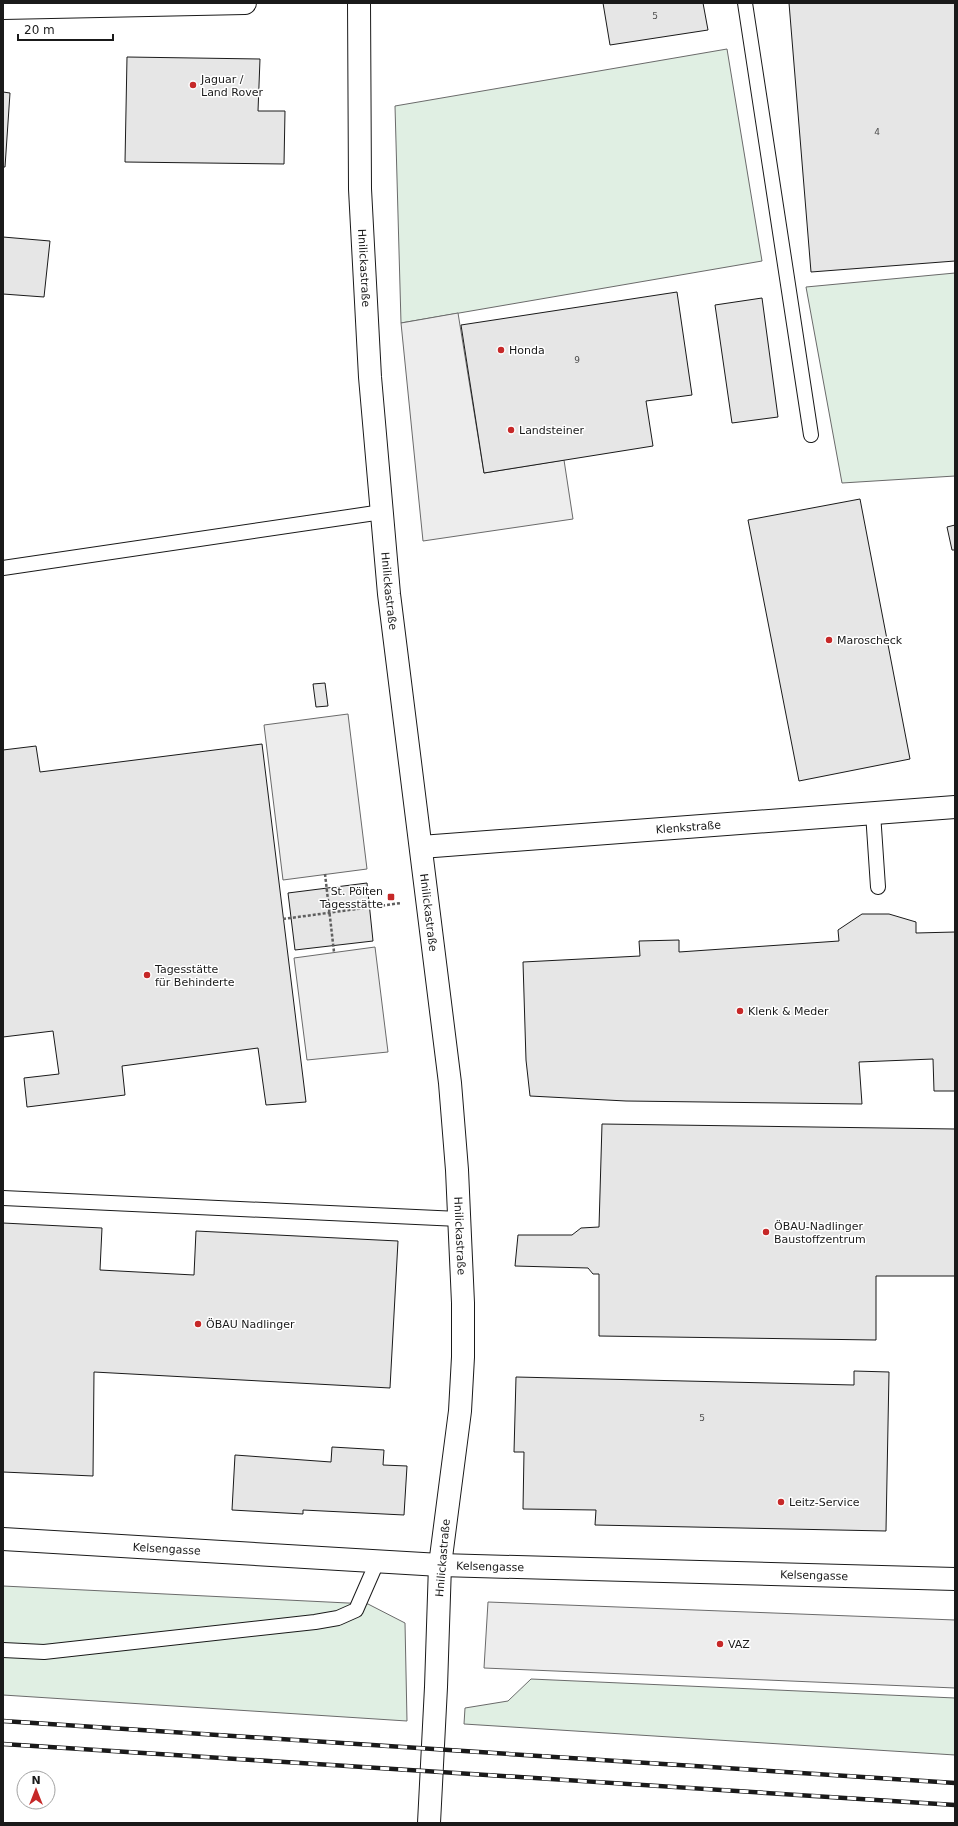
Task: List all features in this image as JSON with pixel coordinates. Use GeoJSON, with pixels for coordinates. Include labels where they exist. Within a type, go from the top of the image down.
{"type":"FeatureCollection","features":[{"type":"Feature","properties":{"kind":"street"},"geometry":{"type":"LineString","coordinates":[[3,8],[245,3]]}},
{"type":"Feature","properties":{"kind":"street","name":"Hnilickastraße"},"geometry":{"type":"LineString","coordinates":[[359,3],[360,189],[370,377],[389,594],[450,1083],[463,1303],[463,1357],[460,1411],[440,1566],[429,1823]]}},
{"type":"Feature","properties":{"kind":"street","name":"Klenkstraße"},"geometry":{"type":"LineString","coordinates":[[421,847],[955,807]]}},
{"type":"Feature","properties":{"kind":"street","name":"Kelsengasse"},"geometry":{"type":"LineString","coordinates":[[3,1539],[440,1566],[955,1579]]}},
{"type":"Feature","properties":{"kind":"lane"},"geometry":{"type":"LineString","coordinates":[[745,3],[810,435]]}},
{"type":"Feature","properties":{"kind":"lane"},"geometry":{"type":"LineString","coordinates":[[3,568],[382,512]]}},
{"type":"Feature","properties":{"kind":"lane"},"geometry":{"type":"LineString","coordinates":[[873,813],[878,886]]}},
{"type":"Feature","properties":{"kind":"lane"},"geometry":{"type":"LineString","coordinates":[[3,1198],[459,1219]]}},
{"type":"Feature","properties":{"kind":"lane"},"geometry":{"type":"LineString","coordinates":[[3,1650],[44,1652],[315,1622],[338,1618],[356,1610],[377,1562]]}},
{"type":"Feature","properties":{"kind":"path"},"geometry":{"type":"LineString","coordinates":[[325,874],[334,952]]}},
{"type":"Feature","properties":{"kind":"path"},"geometry":{"type":"LineString","coordinates":[[284,919],[427,900]]}},
{"type":"Feature","properties":{"kind":"green space"},"geometry":{"type":"Polygon","coordinates":[[[727,49],[762,261],[401,323],[395,106],[727,49]]]}},
{"type":"Feature","properties":{"kind":"green space"},"geometry":{"type":"Polygon","coordinates":[[[955,273],[955,476],[842,483],[806,287],[955,273]]]}},
{"type":"Feature","properties":{"kind":"green space"},"geometry":{"type":"Polygon","coordinates":[[[3,1586],[368,1604],[405,1623],[407,1721],[3,1695],[3,1586]]]}},
{"type":"Feature","properties":{"kind":"green space"},"geometry":{"type":"Polygon","coordinates":[[[531,1679],[955,1698],[955,1755],[464,1724],[465,1708],[508,1701],[531,1679]]]}},
{"type":"Feature","properties":{"kind":"shaded area"},"geometry":{"type":"Polygon","coordinates":[[[458,313],[484,473],[564,460],[573,519],[423,541],[401,323],[458,313]]]}},
{"type":"Feature","properties":{"kind":"shaded area"},"geometry":{"type":"Polygon","coordinates":[[[348,714],[367,869],[283,880],[264,725],[348,714]]]}},
{"type":"Feature","properties":{"kind":"shaded area"},"geometry":{"type":"Polygon","coordinates":[[[375,947],[388,1052],[307,1060],[294,958],[375,947]]]}},
{"type":"Feature","properties":{"kind":"shaded area","name":"VAZ"},"geometry":{"type":"Polygon","coordinates":[[[488,1602],[955,1620],[955,1688],[484,1668],[488,1602]]]}},
{"type":"Feature","properties":{"kind":"building"},"geometry":{"type":"Polygon","coordinates":[[[603,3],[703,3],[708,30],[610,45],[603,3]]]}},
{"type":"Feature","properties":{"kind":"building"},"geometry":{"type":"Polygon","coordinates":[[[789,3],[955,3],[955,261],[811,272],[789,3]]]}},
{"type":"Feature","properties":{"kind":"building","name":"Jaguar / Land Rover"},"geometry":{"type":"Polygon","coordinates":[[[127,57],[260,59],[258,111],[285,111],[284,164],[125,162],[127,57]]]}},
{"type":"Feature","properties":{"kind":"building"},"geometry":{"type":"Polygon","coordinates":[[[3,92],[10,93],[5,167],[3,167],[3,92]]]}},
{"type":"Feature","properties":{"kind":"building"},"geometry":{"type":"Polygon","coordinates":[[[3,237],[50,241],[44,297],[3,294],[3,237]]]}},
{"type":"Feature","properties":{"kind":"building"},"geometry":{"type":"Polygon","coordinates":[[[677,292],[692,395],[646,401],[653,446],[484,473],[461,325],[677,292]]]}},
{"type":"Feature","properties":{"kind":"building"},"geometry":{"type":"Polygon","coordinates":[[[762,298],[778,417],[732,423],[715,305],[762,298]]]}},
{"type":"Feature","properties":{"kind":"building","name":"Maroscheck"},"geometry":{"type":"Polygon","coordinates":[[[860,499],[910,759],[799,781],[748,520],[860,499]]]}},
{"type":"Feature","properties":{"kind":"building"},"geometry":{"type":"Polygon","coordinates":[[[955,525],[955,550],[952,550],[947,527],[955,525]]]}},
{"type":"Feature","properties":{"kind":"building"},"geometry":{"type":"Polygon","coordinates":[[[325,683],[328,706],[316,707],[313,684],[325,683]]]}},
{"type":"Feature","properties":{"kind":"building","name":"Tagesstätte für Behinderte"},"geometry":{"type":"Polygon","coordinates":[[[262,744],[306,1102],[266,1105],[258,1048],[122,1066],[125,1095],[27,1107],[24,1078],[59,1074],[53,1031],[3,1037],[3,750],[36,746],[40,772],[262,744]]]}},
{"type":"Feature","properties":{"kind":"building"},"geometry":{"type":"Polygon","coordinates":[[[367,883],[373,941],[295,950],[288,893],[367,883]]]}},
{"type":"Feature","properties":{"kind":"building","name":"Klenk & Meder"},"geometry":{"type":"Polygon","coordinates":[[[862,914],[889,914],[916,922],[916,933],[955,932],[955,1091],[934,1091],[933,1059],[859,1062],[862,1104],[626,1101],[530,1096],[526,1060],[523,962],[640,956],[639,941],[679,940],[679,952],[839,941],[838,930],[862,914]]]}},
{"type":"Feature","properties":{"kind":"building","name":"ÖBAU-Nadlinger Baustoffzentrum"},"geometry":{"type":"Polygon","coordinates":[[[602,1124],[955,1129],[955,1276],[876,1276],[876,1340],[599,1336],[599,1274],[593,1274],[588,1268],[515,1266],[518,1235],[572,1235],[581,1228],[599,1227],[602,1124]]]}},
{"type":"Feature","properties":{"kind":"building","name":"ÖBAU Nadlinger"},"geometry":{"type":"Polygon","coordinates":[[[3,1223],[102,1228],[100,1270],[194,1275],[196,1231],[398,1241],[390,1388],[94,1372],[93,1476],[3,1472],[3,1223]]]}},
{"type":"Feature","properties":{"kind":"building"},"geometry":{"type":"Polygon","coordinates":[[[854,1371],[889,1372],[886,1531],[595,1525],[596,1510],[523,1509],[524,1452],[514,1452],[516,1377],[854,1385],[854,1371]]]}},
{"type":"Feature","properties":{"kind":"building"},"geometry":{"type":"Polygon","coordinates":[[[332,1447],[384,1450],[383,1465],[407,1466],[404,1515],[303,1510],[303,1514],[232,1510],[235,1455],[331,1462],[332,1447]]]}},
{"type":"Feature","properties":{"kind":"railway"},"geometry":{"type":"LineString","coordinates":[[3,1721],[955,1783]]}},
{"type":"Feature","properties":{"kind":"railway"},"geometry":{"type":"LineString","coordinates":[[3,1744],[955,1805]]}},
{"type":"Feature","properties":{"kind":"place","name":"Jaguar / Land Rover"},"geometry":{"type":"Point","coordinates":[193,85]}},
{"type":"Feature","properties":{"kind":"place","name":"Honda"},"geometry":{"type":"Point","coordinates":[501,350]}},
{"type":"Feature","properties":{"kind":"place","name":"Landsteiner"},"geometry":{"type":"Point","coordinates":[511,430]}},
{"type":"Feature","properties":{"kind":"place","name":"Maroscheck"},"geometry":{"type":"Point","coordinates":[829,640]}},
{"type":"Feature","properties":{"kind":"place","name":"St. Pölten Tagesstätte"},"geometry":{"type":"Point","coordinates":[391,897]}},
{"type":"Feature","properties":{"kind":"place","name":"Tagesstätte für Behinderte"},"geometry":{"type":"Point","coordinates":[147,975]}},
{"type":"Feature","properties":{"kind":"place","name":"Klenk & Meder"},"geometry":{"type":"Point","coordinates":[740,1011]}},
{"type":"Feature","properties":{"kind":"place","name":"ÖBAU-Nadlinger Baustoffzentrum"},"geometry":{"type":"Point","coordinates":[766,1232]}},
{"type":"Feature","properties":{"kind":"place","name":"ÖBAU Nadlinger"},"geometry":{"type":"Point","coordinates":[198,1324]}},
{"type":"Feature","properties":{"kind":"place","name":"Leitz-Service"},"geometry":{"type":"Point","coordinates":[781,1502]}},
{"type":"Feature","properties":{"kind":"place","name":"VAZ"},"geometry":{"type":"Point","coordinates":[720,1644]}}]}
